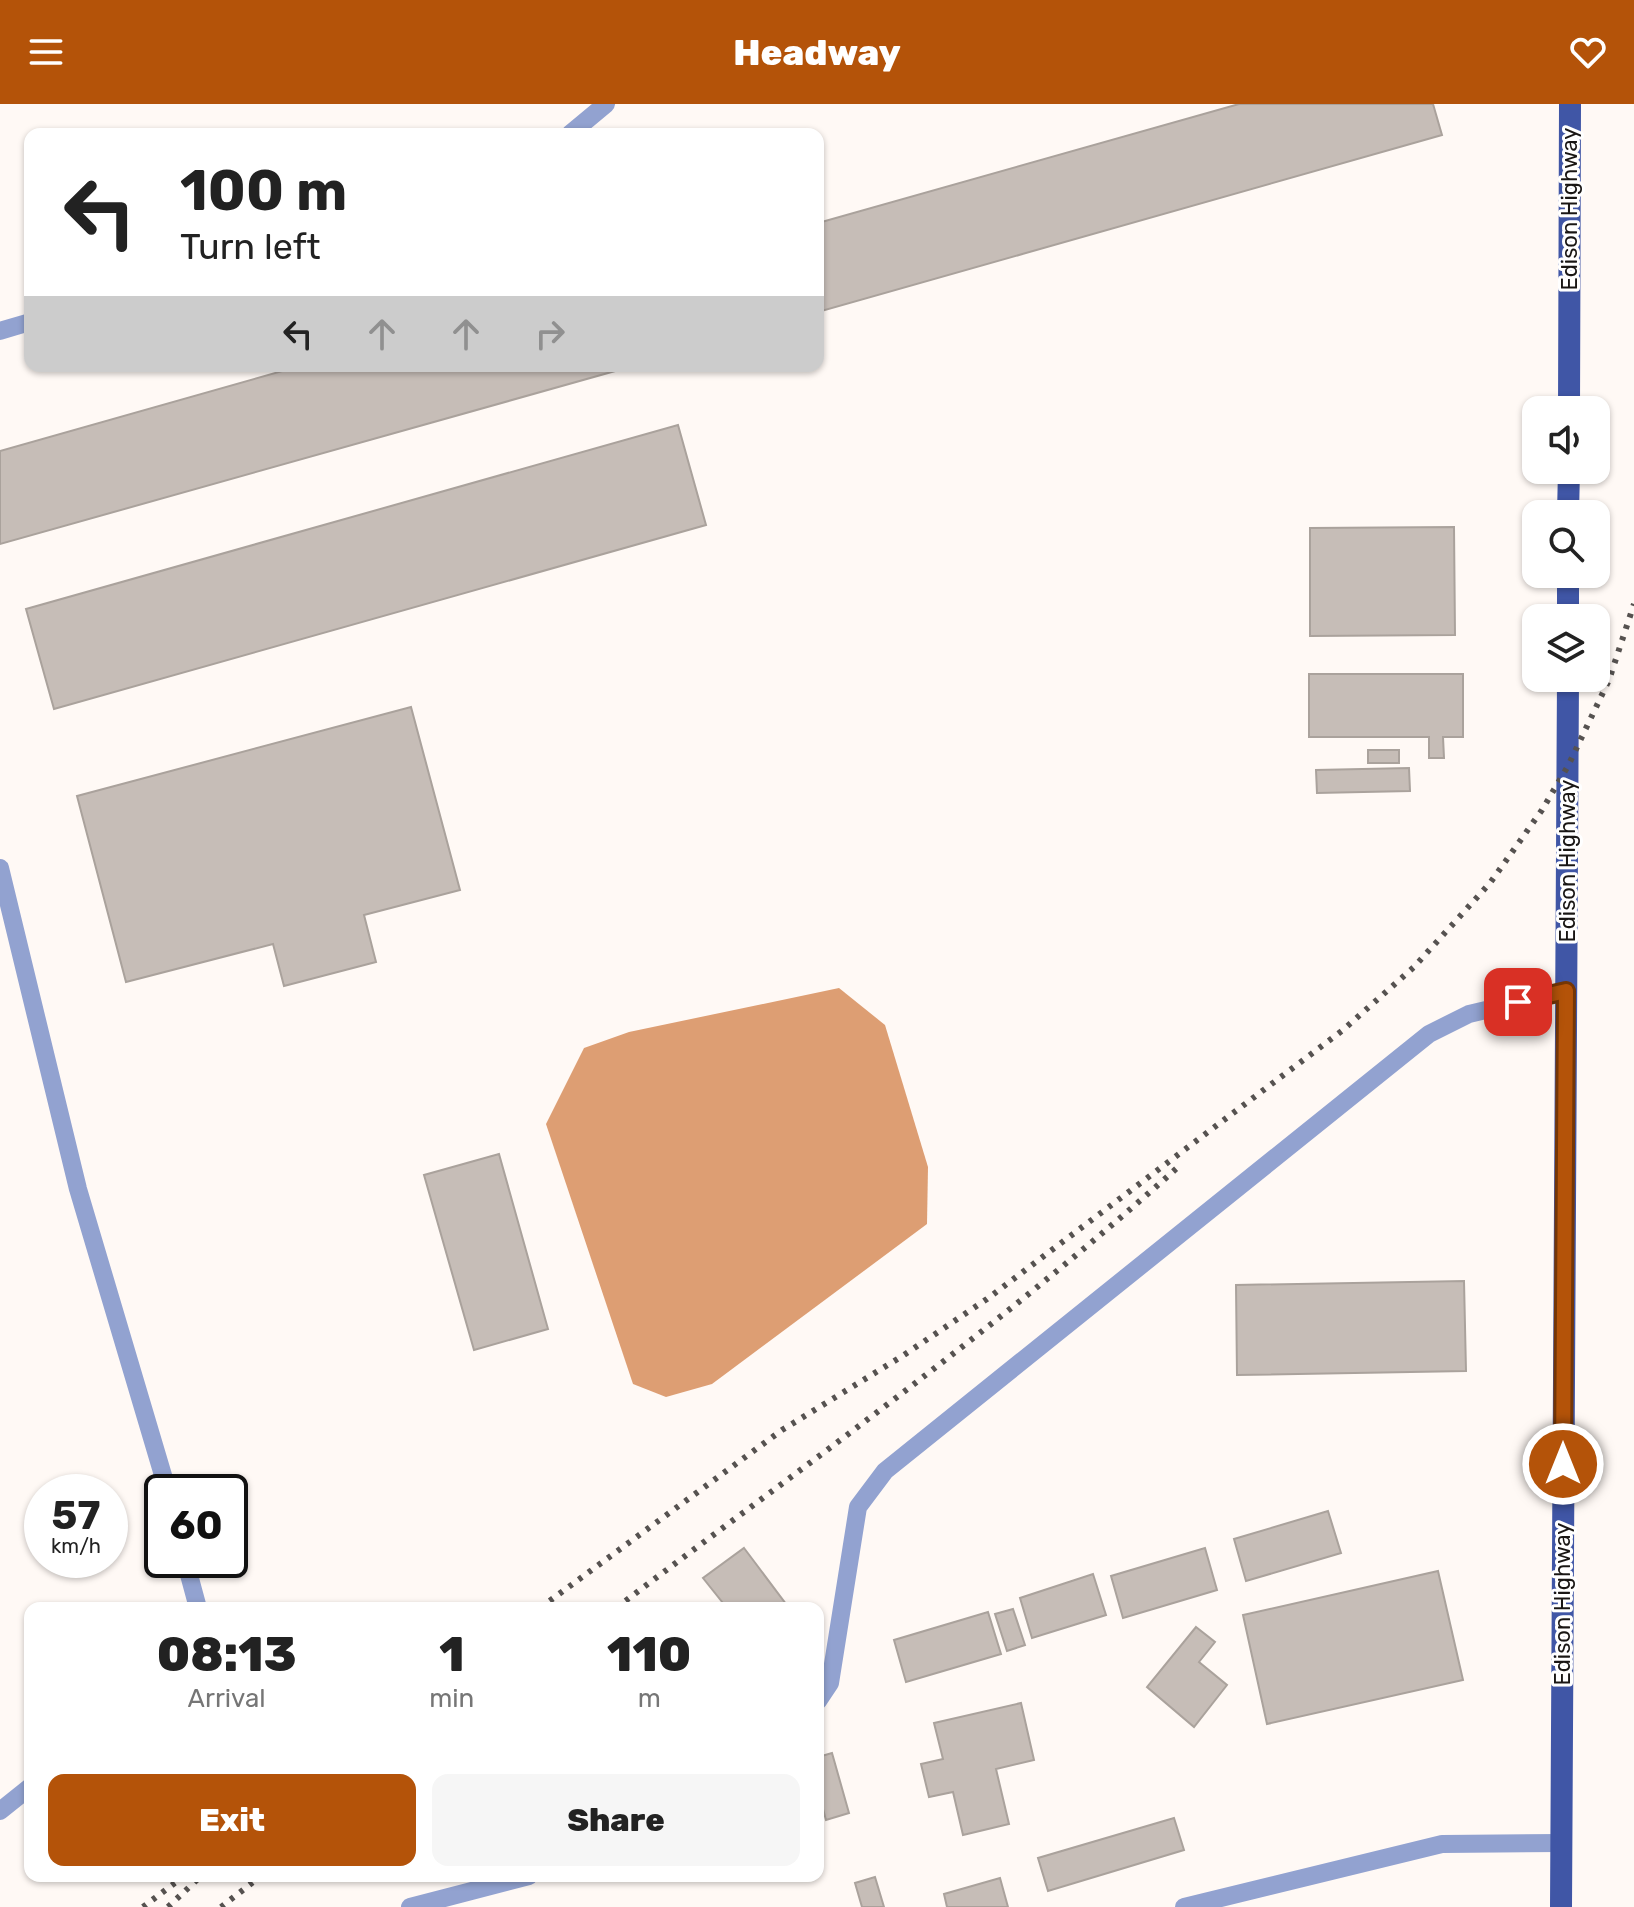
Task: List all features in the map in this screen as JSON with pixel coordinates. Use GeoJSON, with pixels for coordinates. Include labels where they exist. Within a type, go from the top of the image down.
{"type":"FeatureCollection","features":[{"type":"Feature","properties":{"kind":"main road","name":"Edison Highway"},"geometry":{"type":"LineString","coordinates":[[1569,396],[1570,104]]}},
{"type":"Feature","properties":{"kind":"main road","name":"Edison Highway"},"geometry":{"type":"LineString","coordinates":[[1561,1907],[1568,692]]}},
{"type":"Feature","properties":{"kind":"lane"},"geometry":{"type":"LineString","coordinates":[[577,128],[606,104]]}},
{"type":"Feature","properties":{"kind":"lane"},"geometry":{"type":"LineString","coordinates":[[0,331],[24,324]]}},
{"type":"Feature","properties":{"kind":"lane"},"geometry":{"type":"LineString","coordinates":[[0,868],[78,1189],[163,1474]]}},
{"type":"Feature","properties":{"kind":"lane"},"geometry":{"type":"LineString","coordinates":[[824,1692],[830,1683],[858,1507],[885,1471],[1429,1034],[1469,1014],[1566,991]]}},
{"type":"Feature","properties":{"kind":"lane"},"geometry":{"type":"LineString","coordinates":[[190,1578],[196,1602]]}},
{"type":"Feature","properties":{"kind":"lane"},"geometry":{"type":"LineString","coordinates":[[0,1811],[24,1792]]}},
{"type":"Feature","properties":{"kind":"lane"},"geometry":{"type":"LineString","coordinates":[[1184,1907],[1442,1844],[1561,1843]]}},
{"type":"Feature","properties":{"kind":"lane"},"geometry":{"type":"LineString","coordinates":[[410,1907],[506,1882]]}},
{"type":"Feature","properties":{"kind":"shaded area"},"geometry":{"type":"Polygon","coordinates":[[[839,988],[885,1025],[928,1167],[927,1224],[712,1384],[666,1397],[633,1384],[546,1124],[584,1048],[629,1032],[839,988]]]}},
{"type":"Feature","properties":{"kind":"building"},"geometry":{"type":"Polygon","coordinates":[[[1239,104],[1433,104],[1442,135],[824,310],[824,221],[1239,104]]]}},
{"type":"Feature","properties":{"kind":"building"},"geometry":{"type":"Polygon","coordinates":[[[279,372],[612,372],[0,544],[0,451],[279,372]]]}},
{"type":"Feature","properties":{"kind":"building"},"geometry":{"type":"Polygon","coordinates":[[[678,425],[706,525],[54,709],[26,609],[678,425]]]}},
{"type":"Feature","properties":{"kind":"building"},"geometry":{"type":"Polygon","coordinates":[[[1454,527],[1455,635],[1310,636],[1310,528],[1454,527]]]}},
{"type":"Feature","properties":{"kind":"building"},"geometry":{"type":"Polygon","coordinates":[[[1309,674],[1463,674],[1463,737],[1443,737],[1444,758],[1429,758],[1429,737],[1309,737],[1309,674]]]}},
{"type":"Feature","properties":{"kind":"building"},"geometry":{"type":"Polygon","coordinates":[[[411,707],[460,890],[364,915],[376,962],[284,986],[273,944],[126,982],[77,796],[411,707]]]}},
{"type":"Feature","properties":{"kind":"building"},"geometry":{"type":"Polygon","coordinates":[[[1368,750],[1399,750],[1399,763],[1368,763],[1368,750]]]}},
{"type":"Feature","properties":{"kind":"building"},"geometry":{"type":"Polygon","coordinates":[[[1409,768],[1410,791],[1317,793],[1316,770],[1409,768]]]}},
{"type":"Feature","properties":{"kind":"building"},"geometry":{"type":"Polygon","coordinates":[[[499,1154],[548,1329],[474,1350],[424,1175],[499,1154]]]}},
{"type":"Feature","properties":{"kind":"building"},"geometry":{"type":"Polygon","coordinates":[[[1464,1281],[1466,1371],[1237,1375],[1236,1285],[1464,1281]]]}},
{"type":"Feature","properties":{"kind":"building"},"geometry":{"type":"Polygon","coordinates":[[[1328,1511],[1341,1553],[1246,1581],[1234,1539],[1328,1511]]]}},
{"type":"Feature","properties":{"kind":"building"},"geometry":{"type":"Polygon","coordinates":[[[744,1548],[784,1602],[722,1602],[703,1578],[744,1548]]]}},
{"type":"Feature","properties":{"kind":"building"},"geometry":{"type":"Polygon","coordinates":[[[1205,1548],[1217,1590],[1123,1618],[1111,1576],[1205,1548]]]}},
{"type":"Feature","properties":{"kind":"building"},"geometry":{"type":"Polygon","coordinates":[[[1438,1571],[1463,1680],[1267,1724],[1243,1615],[1438,1571]]]}},
{"type":"Feature","properties":{"kind":"building"},"geometry":{"type":"Polygon","coordinates":[[[1093,1574],[1106,1615],[1032,1638],[1020,1598],[1093,1574]]]}},
{"type":"Feature","properties":{"kind":"building"},"geometry":{"type":"Polygon","coordinates":[[[1013,1609],[1025,1645],[1007,1651],[995,1614],[1013,1609]]]}},
{"type":"Feature","properties":{"kind":"building"},"geometry":{"type":"Polygon","coordinates":[[[988,1612],[1001,1654],[906,1682],[894,1640],[988,1612]]]}},
{"type":"Feature","properties":{"kind":"building"},"geometry":{"type":"Polygon","coordinates":[[[1196,1627],[1215,1642],[1199,1662],[1227,1685],[1194,1727],[1147,1687],[1196,1627]]]}},
{"type":"Feature","properties":{"kind":"building"},"geometry":{"type":"Polygon","coordinates":[[[1021,1703],[1034,1760],[996,1769],[1009,1824],[963,1835],[953,1792],[929,1797],[921,1764],[943,1759],[934,1723],[1021,1703]]]}},
{"type":"Feature","properties":{"kind":"building"},"geometry":{"type":"Polygon","coordinates":[[[832,1753],[849,1813],[826,1820],[824,1813],[824,1755],[832,1753]]]}},
{"type":"Feature","properties":{"kind":"building"},"geometry":{"type":"Polygon","coordinates":[[[1174,1818],[1184,1850],[1048,1891],[1038,1858],[1174,1818]]]}},
{"type":"Feature","properties":{"kind":"building"},"geometry":{"type":"Polygon","coordinates":[[[875,1877],[884,1907],[862,1907],[855,1883],[875,1877]]]}},
{"type":"Feature","properties":{"kind":"building"},"geometry":{"type":"Polygon","coordinates":[[[1000,1878],[1008,1907],[947,1907],[944,1894],[1000,1878]]]}},
{"type":"Feature","properties":{"kind":"railway"},"geometry":{"type":"LineString","coordinates":[[548,1602],[782,1430],[904,1355],[987,1299],[1343,1030],[1414,967],[1490,883],[1542,810],[1568,766],[1609,680],[1634,604]]}},
{"type":"Feature","properties":{"kind":"railway"},"geometry":{"type":"LineString","coordinates":[[624,1602],[972,1339],[1177,1168]]}},
{"type":"Feature","properties":{"kind":"railway"},"geometry":{"type":"LineString","coordinates":[[143,1907],[176,1882]]}},
{"type":"Feature","properties":{"kind":"railway"},"geometry":{"type":"LineString","coordinates":[[168,1907],[195,1882]]}},
{"type":"Feature","properties":{"kind":"railway"},"geometry":{"type":"LineString","coordinates":[[221,1907],[253,1882]]}},
{"type":"Feature","properties":{"kind":"route"},"geometry":{"type":"LineString","coordinates":[[1518,1002],[1566,991],[1563,1464]]}}]}
